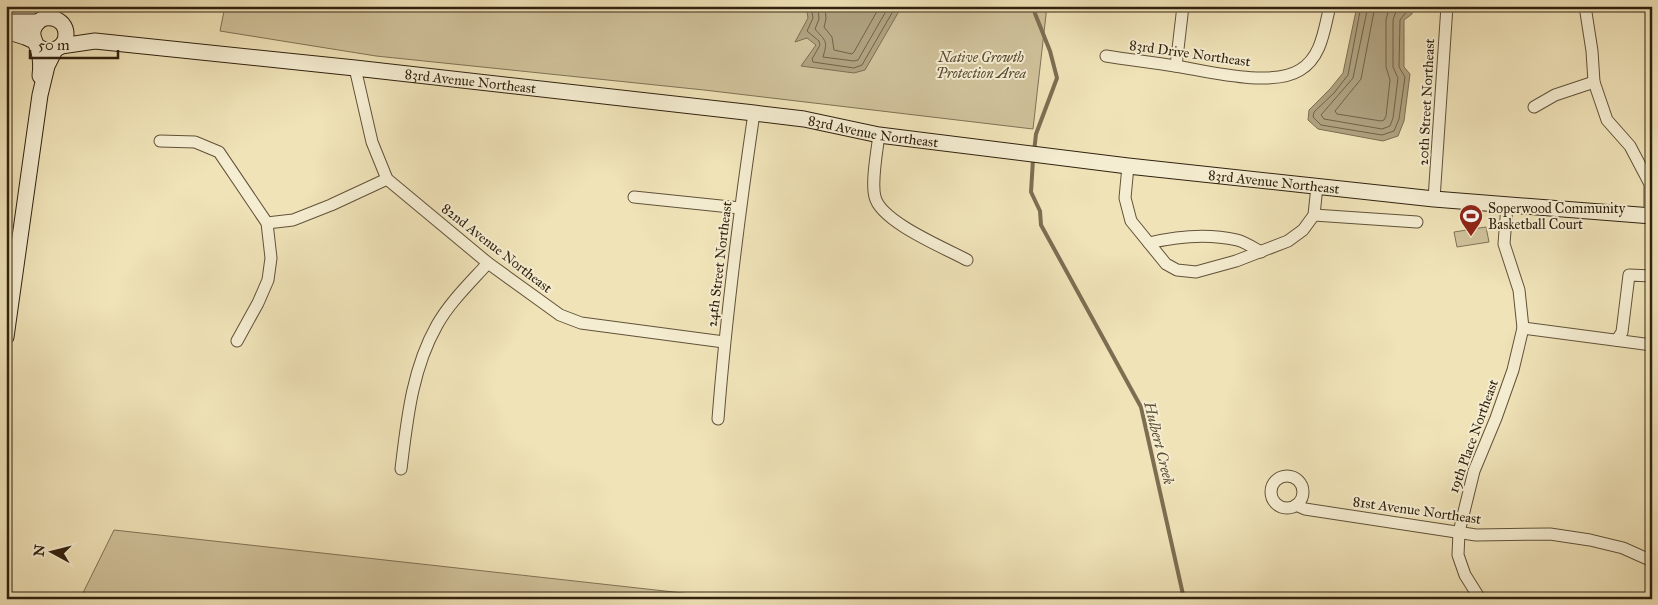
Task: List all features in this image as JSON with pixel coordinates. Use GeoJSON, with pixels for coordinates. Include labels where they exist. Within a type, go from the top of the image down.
{"type":"FeatureCollection","features":[{"type":"Feature","properties":{"kind":"street"},"geometry":{"type":"LineString","coordinates":[[6,337],[40,95],[47,66],[66,37],[63,26],[62,6]]}},
{"type":"Feature","properties":{"kind":"street"},"geometry":{"type":"LineString","coordinates":[[1176,66],[1183,6]]}},
{"type":"Feature","properties":{"kind":"street","name":"83rd Drive Northeast"},"geometry":{"type":"LineString","coordinates":[[1106,56],[1248,77],[1284,76],[1300,70],[1312,59],[1320,46],[1330,6]]}},
{"type":"Feature","properties":{"kind":"street","name":"20th Street Northeast"},"geometry":{"type":"LineString","coordinates":[[1434,199],[1439,156],[1447,6]]}},
{"type":"Feature","properties":{"kind":"street"},"geometry":{"type":"LineString","coordinates":[[1585,6],[1592,51],[1594,82],[1608,120],[1630,146],[1650,184],[1651,216]]}},
{"type":"Feature","properties":{"kind":"street"},"geometry":{"type":"LineString","coordinates":[[6,22],[43,16],[53,18],[63,26]]}},
{"type":"Feature","properties":{"kind":"street"},"geometry":{"type":"LineString","coordinates":[[40,95],[40,61],[33,31],[43,16]]}},
{"type":"Feature","properties":{"kind":"street","name":"83rd Avenue Northeast"},"geometry":{"type":"LineString","coordinates":[[63,26],[70,32],[86,36],[95,41]]}},
{"type":"Feature","properties":{"kind":"street"},"geometry":{"type":"LineString","coordinates":[[6,32],[25,37],[45,50],[58,48]]}},
{"type":"Feature","properties":{"kind":"street","name":"83rd Avenue Northeast"},"geometry":{"type":"LineString","coordinates":[[58,48],[95,41],[355,68],[804,119],[879,135],[1128,166],[1434,199],[1651,216]]}},
{"type":"Feature","properties":{"kind":"street"},"geometry":{"type":"LineString","coordinates":[[267,223],[293,220],[331,205],[387,178],[372,142],[355,68]]}},
{"type":"Feature","properties":{"kind":"street"},"geometry":{"type":"LineString","coordinates":[[1534,107],[1555,94],[1594,82]]}},
{"type":"Feature","properties":{"kind":"street","name":"24th Street Northeast"},"geometry":{"type":"LineString","coordinates":[[718,419],[724,342],[740,208],[754,113]]}},
{"type":"Feature","properties":{"kind":"street"},"geometry":{"type":"LineString","coordinates":[[879,135],[874,180],[875,198],[883,211],[898,224],[967,260]]}},
{"type":"Feature","properties":{"kind":"street"},"geometry":{"type":"LineString","coordinates":[[160,141],[195,142],[219,152],[267,223],[271,258],[268,280],[258,303],[237,341]]}},
{"type":"Feature","properties":{"kind":"street"},"geometry":{"type":"LineString","coordinates":[[1128,166],[1125,198],[1131,221],[1166,264],[1177,270],[1196,272],[1262,252],[1288,241],[1303,230],[1314,215],[1317,186]]}},
{"type":"Feature","properties":{"kind":"street","name":"82nd Avenue Northeast"},"geometry":{"type":"LineString","coordinates":[[387,178],[488,263],[560,315],[581,323],[724,342]]}},
{"type":"Feature","properties":{"kind":"street"},"geometry":{"type":"LineString","coordinates":[[634,197],[740,208]]}},
{"type":"Feature","properties":{"kind":"street","name":"19th Place Northeast"},"geometry":{"type":"LineString","coordinates":[[1480,599],[1465,575],[1458,555],[1458,532],[1474,471],[1496,418],[1512,370],[1523,328],[1519,290],[1504,244],[1507,205]]}},
{"type":"Feature","properties":{"kind":"street"},"geometry":{"type":"LineString","coordinates":[[1314,215],[1418,222]]}},
{"type":"Feature","properties":{"kind":"street"},"geometry":{"type":"LineString","coordinates":[[1148,243],[1176,236],[1209,236],[1239,241],[1262,252]]}},
{"type":"Feature","properties":{"kind":"street"},"geometry":{"type":"LineString","coordinates":[[401,468],[409,409],[418,371],[426,349],[442,318],[488,263]]}},
{"type":"Feature","properties":{"kind":"street"},"geometry":{"type":"LineString","coordinates":[[1617,340],[1622,332],[1629,275],[1652,276]]}},
{"type":"Feature","properties":{"kind":"street"},"geometry":{"type":"LineString","coordinates":[[1523,328],[1652,345]]}},
{"type":"Feature","properties":{"kind":"street","name":"81st Avenue Northeast"},"geometry":{"type":"LineString","coordinates":[[1296,505],[1305,509],[1476,535],[1550,534],[1590,540],[1622,548],[1652,561]]}},
{"type":"Feature","properties":{"kind":"green space","name":"Native Growth Protection Area"},"geometry":{"type":"Polygon","coordinates":[[[225,6],[1047,6],[1033,129],[704,90],[376,56],[220,31],[225,6]]]}},
{"type":"Feature","properties":{"kind":"green space","name":"Soperwood Community Basketball Court"},"geometry":{"type":"Polygon","coordinates":[[[1486,227],[1489,242],[1457,247],[1454,232],[1486,227]]]}},
{"type":"Feature","properties":{"kind":"green space"},"geometry":{"type":"Polygon","coordinates":[[[114,530],[737,599],[80,599],[114,530]]]}},
{"type":"Feature","properties":{"kind":"water"},"geometry":{"type":"Polygon","coordinates":[[[806,6],[902,6],[865,70],[854,73],[801,66],[816,45],[807,38],[795,42],[808,18],[806,6]]]}},
{"type":"Feature","properties":{"kind":"water"},"geometry":{"type":"Polygon","coordinates":[[[1357,6],[1412,6],[1412,14],[1404,20],[1404,67],[1410,74],[1404,121],[1398,136],[1383,141],[1318,129],[1308,120],[1309,110],[1343,73],[1357,6]]]}},
{"type":"Feature","properties":{"kind":"waterway"},"geometry":{"type":"LineString","coordinates":[[1032,6],[1050,51],[1057,78],[1036,134],[1034,152]]}},
{"type":"Feature","properties":{"kind":"waterway","name":"Hulbert Creek"},"geometry":{"type":"LineString","coordinates":[[1033,159],[1031,192],[1040,211],[1041,225],[1141,407],[1184,599]]}},
{"type":"Feature","properties":{"kind":"place","name":"Soperwood Community Basketball Court"},"geometry":{"type":"Point","coordinates":[1471,237]}}]}
